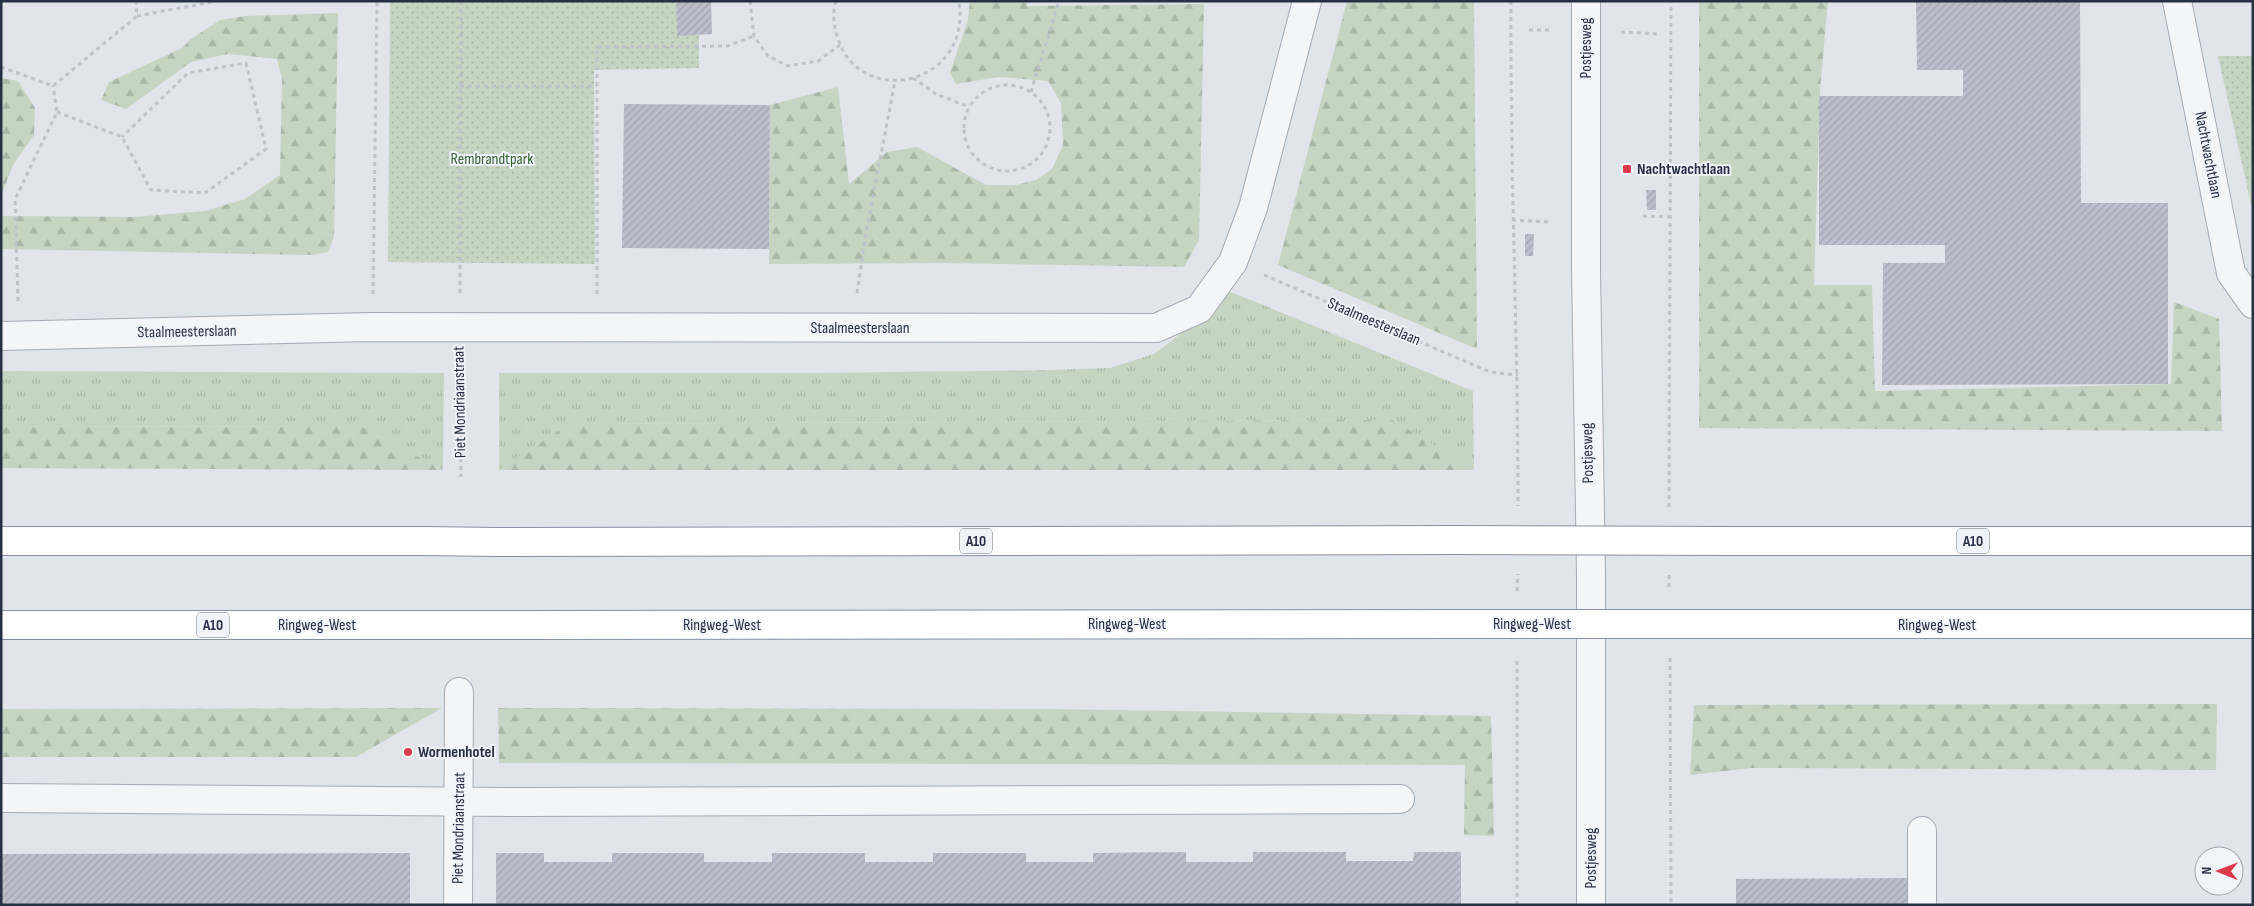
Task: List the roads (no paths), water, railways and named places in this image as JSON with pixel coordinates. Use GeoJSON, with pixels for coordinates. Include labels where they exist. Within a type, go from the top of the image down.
{"type":"FeatureCollection","features":[{"type":"Feature","properties":{"kind":"highway","name":"A10"},"geometry":{"type":"LineString","coordinates":[[1,541],[2253,541]]}},
{"type":"Feature","properties":{"kind":"highway","name":"Ringweg-West"},"geometry":{"type":"LineString","coordinates":[[1,625],[2253,624]]}},
{"type":"Feature","properties":{"kind":"street","name":"Staalmeesterslaan"},"geometry":{"type":"LineString","coordinates":[[10,336],[459,327],[1156,328],[1199,310],[1233,262],[1253,208],[1307,1]]}},
{"type":"Feature","properties":{"kind":"street","name":"Postjesweg"},"geometry":{"type":"LineString","coordinates":[[1586,1],[1591,905]]}},
{"type":"Feature","properties":{"kind":"street","name":"Nachtwachtlaan"},"geometry":{"type":"LineString","coordinates":[[2177,1],[2231,273],[2253,304]]}},
{"type":"Feature","properties":{"kind":"street","name":"Piet Mondriaanstraat"},"geometry":{"type":"LineString","coordinates":[[458,905],[460,692]]}},
{"type":"Feature","properties":{"kind":"street"},"geometry":{"type":"LineString","coordinates":[[1,798],[459,801],[1400,799]]}},
{"type":"Feature","properties":{"kind":"street"},"geometry":{"type":"LineString","coordinates":[[1922,831],[1922,905]]}},
{"type":"Feature","properties":{"kind":"place","name":"Nachtwachtlaan"},"geometry":{"type":"Point","coordinates":[1627,169]}},
{"type":"Feature","properties":{"kind":"place","name":"Wormenhotel"},"geometry":{"type":"Point","coordinates":[408,752]}},
{"type":"Feature","properties":{"kind":"park label","name":"Rembrandtpark"},"geometry":{"type":"Point","coordinates":[492,159]}}]}
